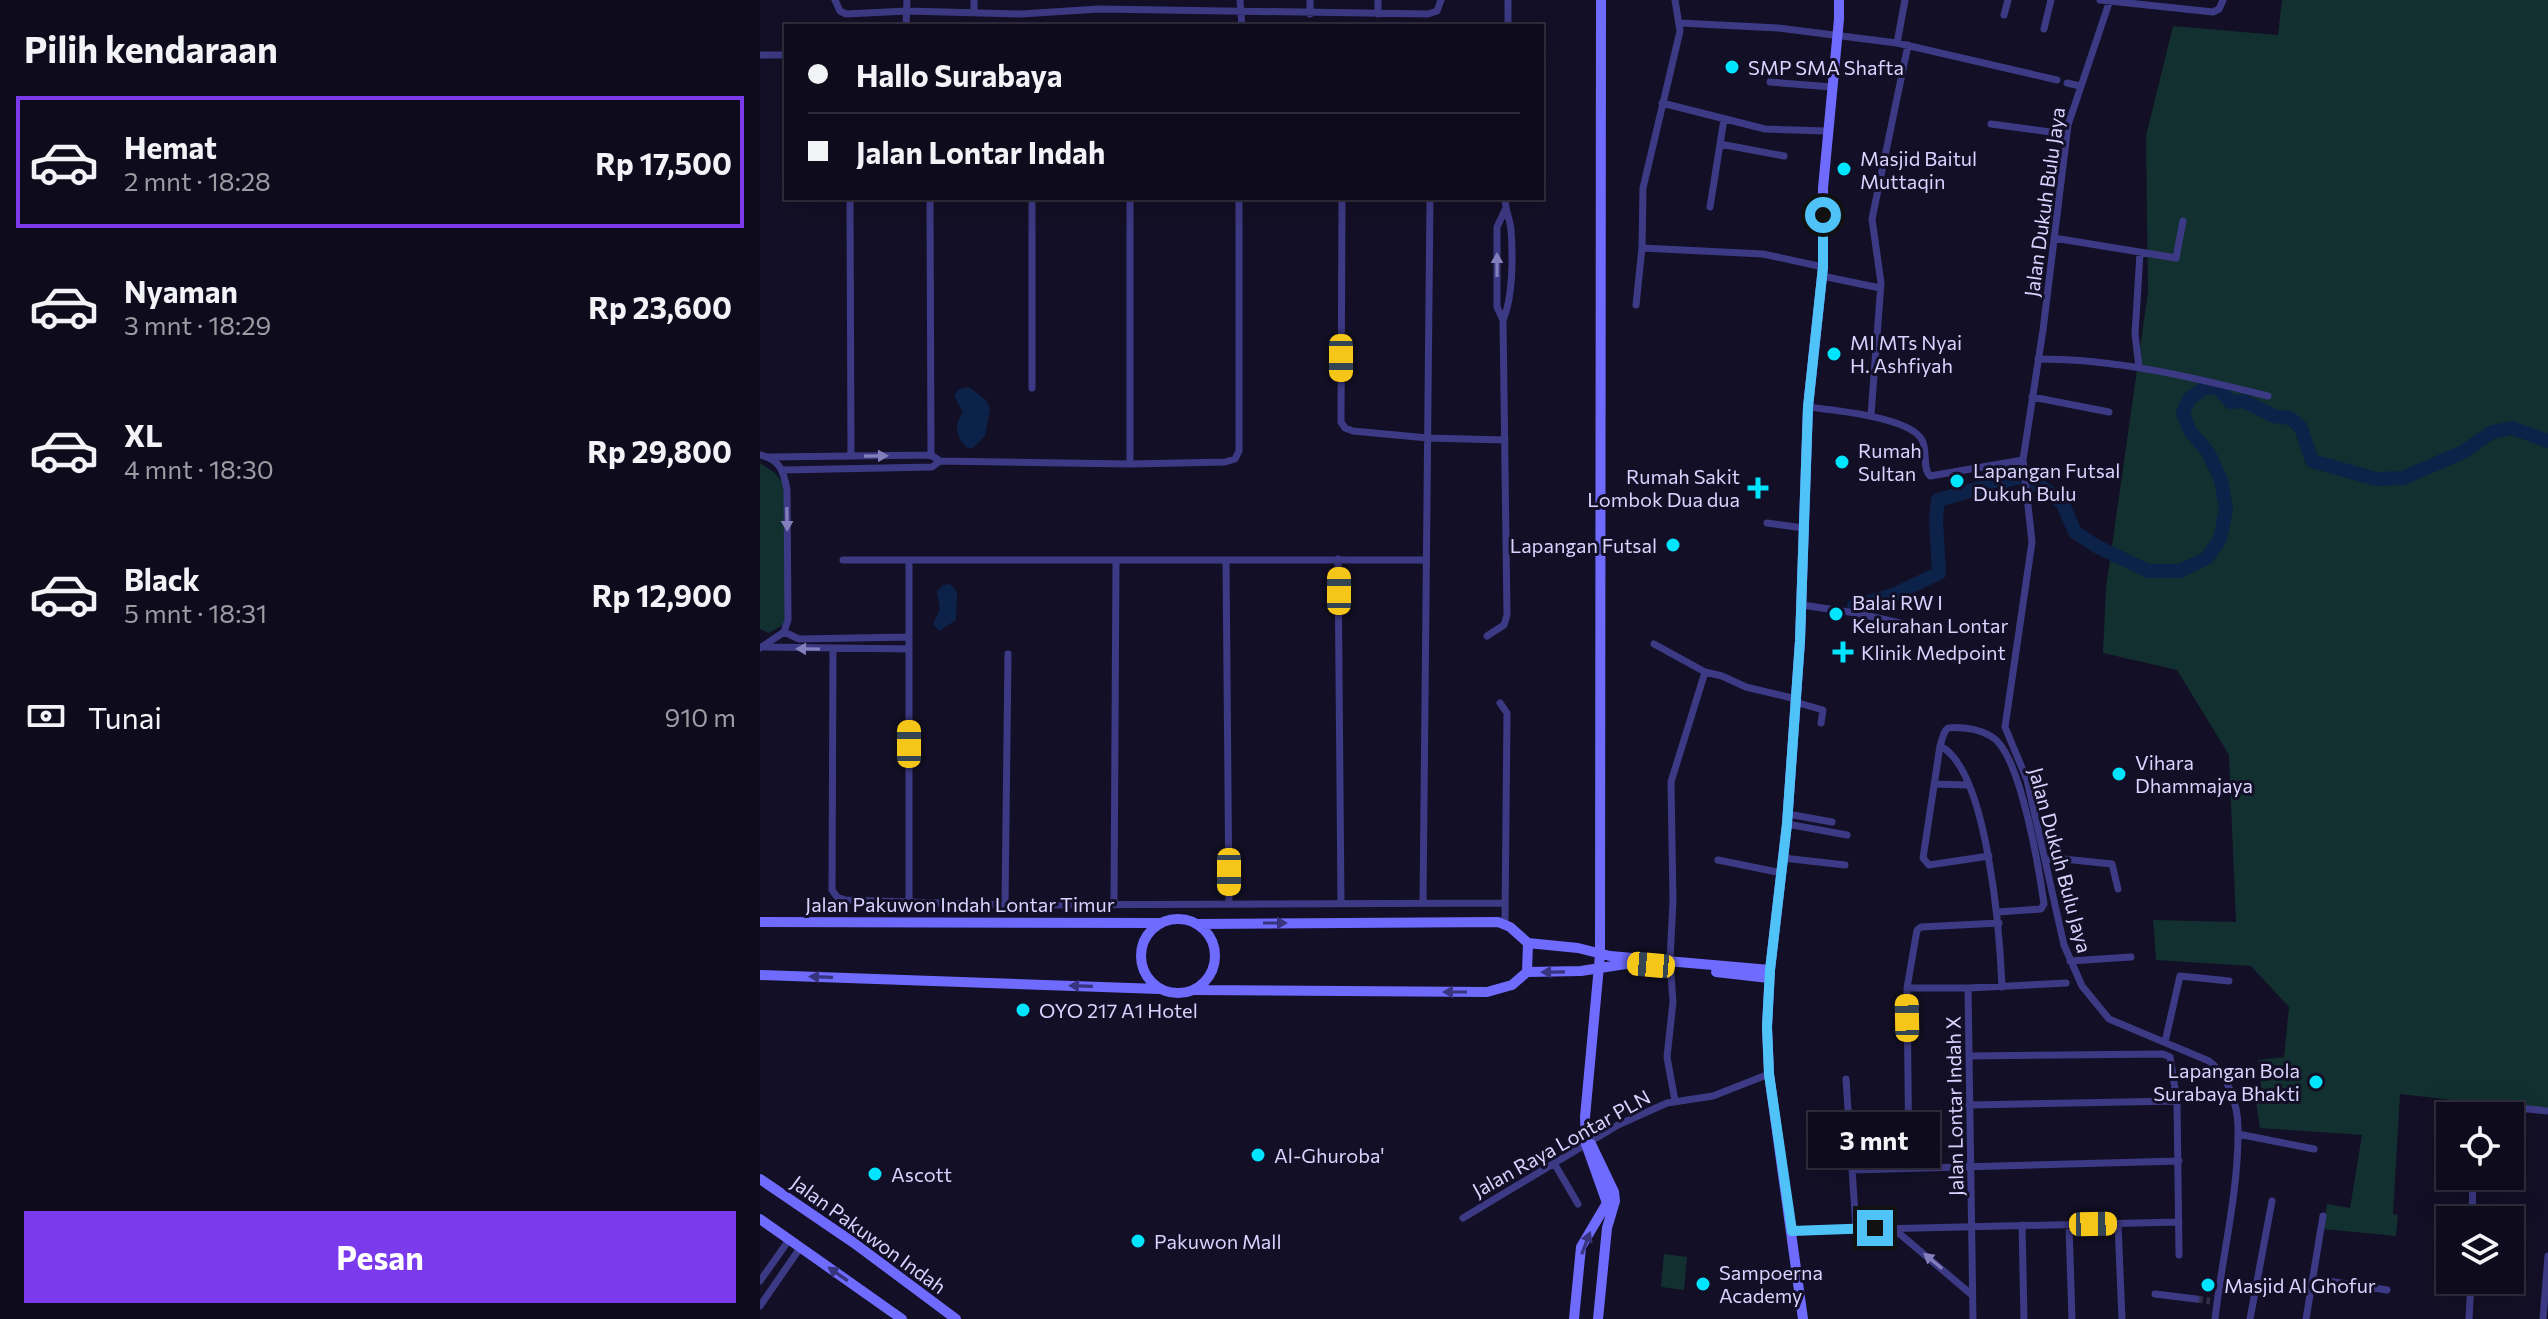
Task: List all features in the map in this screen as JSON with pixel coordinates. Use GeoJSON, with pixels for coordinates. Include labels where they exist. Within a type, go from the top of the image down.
{"type":"FeatureCollection","features":[{"type":"Feature","properties":{"kind":"street"},"geometry":{"type":"LineString","coordinates":[[835,0],[840,11],[846,14],[907,11],[1030,14],[1099,4],[1240,6],[1310,14],[1428,14],[1437,11],[1441,0]]}},
{"type":"Feature","properties":{"kind":"street"},"geometry":{"type":"LineString","coordinates":[[906,24],[907,0]]}},
{"type":"Feature","properties":{"kind":"street"},"geometry":{"type":"LineString","coordinates":[[974,0],[974,13]]}},
{"type":"Feature","properties":{"kind":"street"},"geometry":{"type":"LineString","coordinates":[[1037,0],[1037,11]]}},
{"type":"Feature","properties":{"kind":"street"},"geometry":{"type":"LineString","coordinates":[[1310,0],[1310,14]]}},
{"type":"Feature","properties":{"kind":"street"},"geometry":{"type":"LineString","coordinates":[[1378,0],[1378,14]]}},
{"type":"Feature","properties":{"kind":"street"},"geometry":{"type":"LineString","coordinates":[[1508,0],[1508,24]]}},
{"type":"Feature","properties":{"kind":"street"},"geometry":{"type":"LineString","coordinates":[[1574,1319],[1581,1247],[1607,1203],[1587,1140],[1585,1117],[1600,955],[1601,0]]}},
{"type":"Feature","properties":{"kind":"street"},"geometry":{"type":"LineString","coordinates":[[1636,305],[1642,248],[1643,188],[1680,23],[1675,0]]}},
{"type":"Feature","properties":{"kind":"street"},"geometry":{"type":"LineString","coordinates":[[1803,1319],[1769,1074],[1767,1027],[1770,974],[1786,858],[1802,605],[1808,407],[1822,272],[1823,188],[1839,0]]}},
{"type":"Feature","properties":{"kind":"street"},"geometry":{"type":"LineString","coordinates":[[1897,43],[1905,0]]}},
{"type":"Feature","properties":{"kind":"street"},"geometry":{"type":"LineString","coordinates":[[2004,15],[2008,0]]}},
{"type":"Feature","properties":{"kind":"street"},"geometry":{"type":"LineString","coordinates":[[2040,0],[2050,1],[2044,29]]}},
{"type":"Feature","properties":{"kind":"street"},"geometry":{"type":"LineString","coordinates":[[2100,0],[2213,12],[2219,9],[2223,0]]}},
{"type":"Feature","properties":{"kind":"street","name":"Jalan Dukuh Bulu Jaya"},"geometry":{"type":"LineString","coordinates":[[2109,1],[2066,134],[2023,460],[2032,542],[2005,727],[2027,780],[2070,961],[2082,986],[2109,1019],[2209,1061],[2218,1068],[2233,1098],[2238,1134],[2233,1190],[2213,1301],[2215,1319]]}},
{"type":"Feature","properties":{"kind":"street"},"geometry":{"type":"LineString","coordinates":[[1680,23],[1721,23],[1897,43],[2057,80]]}},
{"type":"Feature","properties":{"kind":"street"},"geometry":{"type":"LineString","coordinates":[[1871,415],[1881,273],[1872,219],[1908,45]]}},
{"type":"Feature","properties":{"kind":"street"},"geometry":{"type":"LineString","coordinates":[[760,55],[784,55]]}},
{"type":"Feature","properties":{"kind":"street"},"geometry":{"type":"LineString","coordinates":[[1770,82],[1832,87]]}},
{"type":"Feature","properties":{"kind":"street"},"geometry":{"type":"LineString","coordinates":[[2067,83],[2080,86]]}},
{"type":"Feature","properties":{"kind":"street"},"geometry":{"type":"LineString","coordinates":[[1662,103],[1765,129],[1827,131]]}},
{"type":"Feature","properties":{"kind":"street"},"geometry":{"type":"LineString","coordinates":[[1710,207],[1724,119]]}},
{"type":"Feature","properties":{"kind":"street"},"geometry":{"type":"LineString","coordinates":[[1991,124],[2066,134]]}},
{"type":"Feature","properties":{"kind":"street"},"geometry":{"type":"LineString","coordinates":[[1720,144],[1784,156]]}},
{"type":"Feature","properties":{"kind":"street"},"geometry":{"type":"LineString","coordinates":[[850,200],[851,456]]}},
{"type":"Feature","properties":{"kind":"street"},"geometry":{"type":"LineString","coordinates":[[930,200],[932,467]]}},
{"type":"Feature","properties":{"kind":"street"},"geometry":{"type":"LineString","coordinates":[[1032,200],[1032,388]]}},
{"type":"Feature","properties":{"kind":"street"},"geometry":{"type":"LineString","coordinates":[[1130,200],[1130,464]]}},
{"type":"Feature","properties":{"kind":"street"},"geometry":{"type":"LineString","coordinates":[[760,455],[931,455],[940,461],[1130,464],[1225,462],[1235,459],[1239,451],[1239,200]]}},
{"type":"Feature","properties":{"kind":"street"},"geometry":{"type":"LineString","coordinates":[[1342,200],[1341,422],[1345,428],[1428,438],[1505,440]]}},
{"type":"Feature","properties":{"kind":"street"},"geometry":{"type":"LineString","coordinates":[[1423,903],[1430,200]]}},
{"type":"Feature","properties":{"kind":"street"},"geometry":{"type":"LineString","coordinates":[[1503,320],[1509,307],[1511,243],[1505,200]]}},
{"type":"Feature","properties":{"kind":"street"},"geometry":{"type":"LineString","coordinates":[[1487,636],[1504,625],[1507,615],[1503,320],[1497,307],[1497,227],[1505,210]]}},
{"type":"Feature","properties":{"kind":"street"},"geometry":{"type":"LineString","coordinates":[[2054,238],[2177,258],[2183,221]]}},
{"type":"Feature","properties":{"kind":"street"},"geometry":{"type":"LineString","coordinates":[[1642,248],[1763,254],[1880,288]]}},
{"type":"Feature","properties":{"kind":"street"},"geometry":{"type":"LineString","coordinates":[[2139,367],[2135,334],[2140,253]]}},
{"type":"Feature","properties":{"kind":"street"},"geometry":{"type":"LineString","coordinates":[[2038,359],[2075,359],[2139,367],[2268,396]]}},
{"type":"Feature","properties":{"kind":"street"},"geometry":{"type":"LineString","coordinates":[[2032,397],[2109,412]]}},
{"type":"Feature","properties":{"kind":"street"},"geometry":{"type":"LineString","coordinates":[[1808,407],[1871,415],[1920,436],[1925,448],[1926,473],[1930,476],[2023,460]]}},
{"type":"Feature","properties":{"kind":"street"},"geometry":{"type":"LineString","coordinates":[[762,648],[784,632],[788,620],[787,490],[783,470],[770,457]]}},
{"type":"Feature","properties":{"kind":"street"},"geometry":{"type":"LineString","coordinates":[[783,470],[932,467],[940,461]]}},
{"type":"Feature","properties":{"kind":"street"},"geometry":{"type":"LineString","coordinates":[[1767,523],[1804,528]]}},
{"type":"Feature","properties":{"kind":"street"},"geometry":{"type":"LineString","coordinates":[[1338,559],[1341,903]]}},
{"type":"Feature","properties":{"kind":"street"},"geometry":{"type":"LineString","coordinates":[[843,560],[1426,560]]}},
{"type":"Feature","properties":{"kind":"street"},"geometry":{"type":"LineString","coordinates":[[909,560],[909,902]]}},
{"type":"Feature","properties":{"kind":"street"},"geometry":{"type":"LineString","coordinates":[[1114,903],[1116,560]]}},
{"type":"Feature","properties":{"kind":"street"},"geometry":{"type":"LineString","coordinates":[[1226,560],[1229,903]]}},
{"type":"Feature","properties":{"kind":"street"},"geometry":{"type":"LineString","coordinates":[[1802,605],[1856,613],[1939,632]]}},
{"type":"Feature","properties":{"kind":"street"},"geometry":{"type":"LineString","coordinates":[[784,632],[799,639],[909,637]]}},
{"type":"Feature","properties":{"kind":"street"},"geometry":{"type":"LineString","coordinates":[[1654,644],[1705,672],[1823,710],[1821,723]]}},
{"type":"Feature","properties":{"kind":"street"},"geometry":{"type":"LineString","coordinates":[[762,648],[909,649]]}},
{"type":"Feature","properties":{"kind":"street"},"geometry":{"type":"LineString","coordinates":[[833,649],[832,890],[837,897],[845,900],[1005,905],[1505,903]]}},
{"type":"Feature","properties":{"kind":"street"},"geometry":{"type":"LineString","coordinates":[[1005,905],[1008,654]]}},
{"type":"Feature","properties":{"kind":"street"},"geometry":{"type":"LineString","coordinates":[[1675,1101],[1667,1057],[1673,1002],[1670,964],[1673,901],[1671,782],[1705,672]]}},
{"type":"Feature","properties":{"kind":"street"},"geometry":{"type":"LineString","coordinates":[[1159,989],[1143,971],[1140,960],[1145,937],[1161,923],[1179,919],[1197,924],[1505,921],[1507,713],[1500,703]]}},
{"type":"Feature","properties":{"kind":"street"},"geometry":{"type":"LineString","coordinates":[[1989,856],[1929,865],[1924,862],[1923,847],[1940,746],[1945,729],[1949,726],[1974,729],[2000,743],[2025,806],[2044,904],[2041,909],[1998,912]]}},
{"type":"Feature","properties":{"kind":"street"},"geometry":{"type":"LineString","coordinates":[[1940,746],[1952,754],[1968,785],[1980,820],[1998,912],[2002,987]]}},
{"type":"Feature","properties":{"kind":"street"},"geometry":{"type":"LineString","coordinates":[[1934,784],[1968,785]]}},
{"type":"Feature","properties":{"kind":"street"},"geometry":{"type":"LineString","coordinates":[[1787,819],[1832,822]]}},
{"type":"Feature","properties":{"kind":"street"},"geometry":{"type":"LineString","coordinates":[[1787,819],[1847,835]]}},
{"type":"Feature","properties":{"kind":"street"},"geometry":{"type":"LineString","coordinates":[[1786,858],[1845,865]]}},
{"type":"Feature","properties":{"kind":"street"},"geometry":{"type":"LineString","coordinates":[[2046,860],[2054,858],[2112,864],[2118,889]]}},
{"type":"Feature","properties":{"kind":"street"},"geometry":{"type":"LineString","coordinates":[[1718,860],[1782,873]]}},
{"type":"Feature","properties":{"kind":"street"},"geometry":{"type":"LineString","coordinates":[[1498,922],[1528,943],[1670,964],[1770,974]]}},
{"type":"Feature","properties":{"kind":"street","name":"Jalan Pakuwon Indah Lontar Timur"},"geometry":{"type":"LineString","coordinates":[[762,925],[1161,923]]}},
{"type":"Feature","properties":{"kind":"street"},"geometry":{"type":"LineString","coordinates":[[1909,1168],[1907,988],[1919,928],[1999,923]]}},
{"type":"Feature","properties":{"kind":"street"},"geometry":{"type":"LineString","coordinates":[[1195,990],[1204,983],[1215,963],[1212,941],[1197,924]]}},
{"type":"Feature","properties":{"kind":"street"},"geometry":{"type":"LineString","coordinates":[[1527,972],[1528,943]]}},
{"type":"Feature","properties":{"kind":"street"},"geometry":{"type":"LineString","coordinates":[[2070,961],[2131,957]]}},
{"type":"Feature","properties":{"kind":"street"},"geometry":{"type":"LineString","coordinates":[[762,973],[1159,989],[1177,994],[1195,990],[1487,992],[1512,985],[1527,972],[1581,971],[1623,963],[1670,964]]}},
{"type":"Feature","properties":{"kind":"street"},"geometry":{"type":"LineString","coordinates":[[1581,971],[1589,985],[1594,1008]]}},
{"type":"Feature","properties":{"kind":"street"},"geometry":{"type":"LineString","coordinates":[[2165,1042],[2180,976],[2229,981]]}},
{"type":"Feature","properties":{"kind":"street","name":"Jalan Lontar Indah X"},"geometry":{"type":"LineString","coordinates":[[1973,1319],[1968,988],[2066,983]]}},
{"type":"Feature","properties":{"kind":"street"},"geometry":{"type":"LineString","coordinates":[[1907,988],[1968,988]]}},
{"type":"Feature","properties":{"kind":"street"},"geometry":{"type":"LineString","coordinates":[[1969,1056],[2163,1054],[2172,1060],[2177,1101],[2179,1255]]}},
{"type":"Feature","properties":{"kind":"street","name":"Jalan Raya Lontar PLN"},"geometry":{"type":"LineString","coordinates":[[1463,1218],[1587,1140],[1658,1106],[1713,1096],[1769,1074]]}},
{"type":"Feature","properties":{"kind":"street"},"geometry":{"type":"LineString","coordinates":[[1846,1079],[1856,1229]]}},
{"type":"Feature","properties":{"kind":"street"},"geometry":{"type":"LineString","coordinates":[[1969,1105],[2177,1101]]}},
{"type":"Feature","properties":{"kind":"street"},"geometry":{"type":"LineString","coordinates":[[2524,1109],[2548,1111]]}},
{"type":"Feature","properties":{"kind":"street"},"geometry":{"type":"LineString","coordinates":[[2238,1134],[2314,1149]]}},
{"type":"Feature","properties":{"kind":"street"},"geometry":{"type":"LineString","coordinates":[[1587,1140],[1610,1183],[1615,1201],[1607,1228],[1598,1319]]}},
{"type":"Feature","properties":{"kind":"street"},"geometry":{"type":"LineString","coordinates":[[1852,1170],[2179,1161]]}},
{"type":"Feature","properties":{"kind":"street"},"geometry":{"type":"LineString","coordinates":[[1554,1163],[1578,1204]]}},
{"type":"Feature","properties":{"kind":"street","name":"Jalan Pakuwon Indah"},"geometry":{"type":"LineString","coordinates":[[760,1179],[854,1243],[956,1319]]}},
{"type":"Feature","properties":{"kind":"street"},"geometry":{"type":"LineString","coordinates":[[2250,1319],[2272,1201]]}},
{"type":"Feature","properties":{"kind":"street"},"geometry":{"type":"LineString","coordinates":[[2306,1319],[2323,1216]]}},
{"type":"Feature","properties":{"kind":"street"},"geometry":{"type":"LineString","coordinates":[[760,1219],[902,1319]]}},
{"type":"Feature","properties":{"kind":"street"},"geometry":{"type":"LineString","coordinates":[[1792,1231],[2179,1222]]}},
{"type":"Feature","properties":{"kind":"street"},"geometry":{"type":"LineString","coordinates":[[2118,1224],[2122,1319]]}},
{"type":"Feature","properties":{"kind":"street"},"geometry":{"type":"LineString","coordinates":[[2022,1225],[2024,1319]]}},
{"type":"Feature","properties":{"kind":"street"},"geometry":{"type":"LineString","coordinates":[[2069,1225],[2072,1319]]}},
{"type":"Feature","properties":{"kind":"street"},"geometry":{"type":"LineString","coordinates":[[1893,1228],[1972,1295]]}},
{"type":"Feature","properties":{"kind":"street"},"geometry":{"type":"LineString","coordinates":[[760,1280],[789,1240]]}},
{"type":"Feature","properties":{"kind":"street"},"geometry":{"type":"LineString","coordinates":[[760,1306],[800,1248]]}},
{"type":"Feature","properties":{"kind":"street"},"geometry":{"type":"LineString","coordinates":[[2543,1319],[2548,1256]]}},
{"type":"Feature","properties":{"kind":"street"},"geometry":{"type":"LineString","coordinates":[[2314,1279],[2387,1290]]}},
{"type":"Feature","properties":{"kind":"street"},"geometry":{"type":"LineString","coordinates":[[2155,1294],[2196,1299]]}},
{"type":"Feature","properties":{"kind":"street"},"geometry":{"type":"LineString","coordinates":[[2469,1319],[2470,1294]]}},
{"type":"Feature","properties":{"kind":"green space"},"geometry":{"type":"Polygon","coordinates":[[[2282,0],[2548,0],[2548,1111],[2524,1108],[2524,1102],[2470,1102],[2400,1094],[2393,1214],[2398,1215],[2396,1236],[2323,1229],[2327,1204],[2350,1208],[2362,1135],[2260,1128],[2255,1094],[2262,1094],[2258,1060],[2284,1057],[2289,1007],[2251,966],[2156,960],[2153,920],[2236,922],[2229,755],[2177,670],[2103,653],[2106,588],[2148,292],[2146,136],[2173,26],[2278,35],[2282,0]]]}},
{"type":"Feature","properties":{"kind":"green space"},"geometry":{"type":"Polygon","coordinates":[[[760,463],[775,473],[785,485],[785,618],[783,625],[769,633],[760,629],[760,463]]]}},
{"type":"Feature","properties":{"kind":"green space"},"geometry":{"type":"Polygon","coordinates":[[[1664,1254],[1687,1257],[1684,1290],[1661,1287],[1664,1254]]]}},
{"type":"Feature","properties":{"kind":"water"},"geometry":{"type":"Polygon","coordinates":[[[969,387],[986,400],[990,409],[985,436],[973,448],[968,448],[959,436],[957,427],[963,413],[954,395],[959,389],[969,387]]]}},
{"type":"Feature","properties":{"kind":"water"},"geometry":{"type":"Polygon","coordinates":[[[950,584],[957,592],[956,620],[939,631],[933,624],[940,610],[937,591],[943,585],[950,584]]]}},
{"type":"Feature","properties":{"kind":"waterway"},"geometry":{"type":"LineString","coordinates":[[1854,606],[1893,595],[1939,573],[1938,500],[2019,477],[2043,488],[2062,502],[2075,532],[2096,546],[2148,571],[2180,571],[2207,558],[2220,539],[2226,509],[2221,480],[2208,452],[2190,431],[2183,413],[2189,399],[2206,387],[2218,388],[2230,402],[2244,401],[2274,416],[2290,418],[2301,428],[2312,461],[2376,479],[2403,478],[2463,452],[2492,432],[2512,428],[2548,441]]}},
{"type":"Feature","properties":{"kind":"tunnel"},"geometry":{"type":"LineString","coordinates":[[2196,1299],[2210,1301]]}},
{"type":"Feature","properties":{"kind":"place","name":"SMP SMA Shafta"},"geometry":{"type":"Point","coordinates":[1732,67]}},
{"type":"Feature","properties":{"kind":"place","name":"Masjid Baitul Muttaqin"},"geometry":{"type":"Point","coordinates":[1844,169]}},
{"type":"Feature","properties":{"kind":"place","name":"MI MTs Nyai H. Ashfiyah"},"geometry":{"type":"Point","coordinates":[1834,354]}},
{"type":"Feature","properties":{"kind":"place","name":"Rumah Sultan"},"geometry":{"type":"Point","coordinates":[1842,462]}},
{"type":"Feature","properties":{"kind":"place","name":"Lapangan Futsal Dukuh Bulu"},"geometry":{"type":"Point","coordinates":[1957,481]}},
{"type":"Feature","properties":{"kind":"place","name":"Rumah Sakit Lombok Dua dua"},"geometry":{"type":"Point","coordinates":[1758,488]}},
{"type":"Feature","properties":{"kind":"place","name":"Lapangan Futsal"},"geometry":{"type":"Point","coordinates":[1673,545]}},
{"type":"Feature","properties":{"kind":"place","name":"Balai RW I Kelurahan Lontar"},"geometry":{"type":"Point","coordinates":[1836,614]}},
{"type":"Feature","properties":{"kind":"place","name":"Klinik Medpoint"},"geometry":{"type":"Point","coordinates":[1843,652]}},
{"type":"Feature","properties":{"kind":"place","name":"Vihara Dhammajaya"},"geometry":{"type":"Point","coordinates":[2119,774]}},
{"type":"Feature","properties":{"kind":"place","name":"OYO 217 A1 Hotel"},"geometry":{"type":"Point","coordinates":[1023,1010]}},
{"type":"Feature","properties":{"kind":"place","name":"Lapangan Bola Surabaya Bhakti"},"geometry":{"type":"Point","coordinates":[2316,1082]}},
{"type":"Feature","properties":{"kind":"place","name":"Al-Ghuroba'"},"geometry":{"type":"Point","coordinates":[1258,1155]}},
{"type":"Feature","properties":{"kind":"place","name":"Ascott"},"geometry":{"type":"Point","coordinates":[875,1174]}},
{"type":"Feature","properties":{"kind":"place","name":"Pakuwon Mall"},"geometry":{"type":"Point","coordinates":[1138,1241]}},
{"type":"Feature","properties":{"kind":"place","name":"Sampoerna Academy"},"geometry":{"type":"Point","coordinates":[1703,1284]}},
{"type":"Feature","properties":{"kind":"place","name":"Masjid Al Ghofur"},"geometry":{"type":"Point","coordinates":[2208,1285]}},
{"type":"Feature","properties":{"kind":"route"},"geometry":{"type":"LineString","coordinates":[[1823,215],[1823,267],[1808,407],[1800,641],[1787,824],[1769,978],[1768,1058],[1792,1231],[1875,1228]]}}]}
